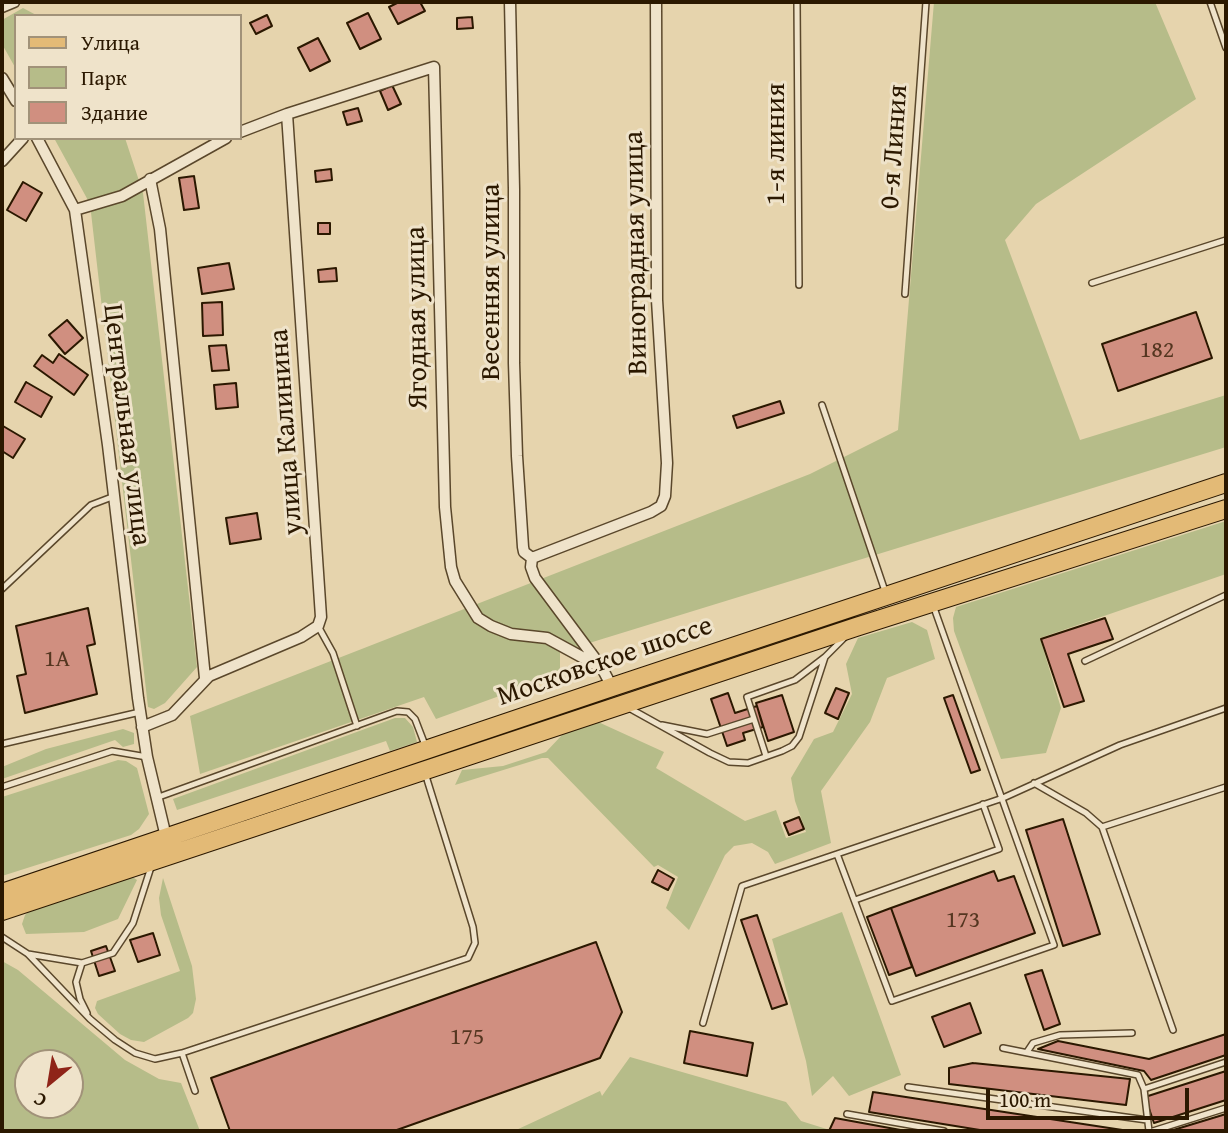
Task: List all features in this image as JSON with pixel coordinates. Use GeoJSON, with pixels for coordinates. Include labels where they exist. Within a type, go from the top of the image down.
{"type":"FeatureCollection","features":[{"type":"Feature","properties":{"kind":"main road","name":"Московское шоссе"},"geometry":{"type":"LineString","coordinates":[[2,893],[168,845],[423,758],[611,687],[1226,483]]}},
{"type":"Feature","properties":{"kind":"main road","name":"Московское шоссе"},"geometry":{"type":"LineString","coordinates":[[423,758],[446,763],[856,626],[1226,509]]}},
{"type":"Feature","properties":{"kind":"main road","name":"Московское шоссе"},"geometry":{"type":"LineString","coordinates":[[2,911],[153,859],[168,845]]}},
{"type":"Feature","properties":{"kind":"street"},"geometry":{"type":"LineString","coordinates":[[2,7],[14,2]]}},
{"type":"Feature","properties":{"kind":"street","name":"Весенняя улица"},"geometry":{"type":"LineString","coordinates":[[510,2],[516,430],[523,547],[524,552],[532,558],[534,578],[602,668],[611,687]]}},
{"type":"Feature","properties":{"kind":"street","name":"Виноградная улица"},"geometry":{"type":"LineString","coordinates":[[532,558],[651,512],[658,509],[663,502],[667,479],[657,300],[656,2]]}},
{"type":"Feature","properties":{"kind":"street","name":"Ягодная улица"},"geometry":{"type":"LineString","coordinates":[[287,114],[434,67],[445,507],[455,582],[478,618],[511,634],[547,638],[602,668]]}},
{"type":"Feature","properties":{"kind":"street"},"geometry":{"type":"LineString","coordinates":[[2,78],[14,98]]}},
{"type":"Feature","properties":{"kind":"street"},"geometry":{"type":"LineString","coordinates":[[242,131],[287,114]]}},
{"type":"Feature","properties":{"kind":"street","name":"улица Калинина"},"geometry":{"type":"LineString","coordinates":[[287,114],[321,609],[318,626]]}},
{"type":"Feature","properties":{"kind":"street"},"geometry":{"type":"LineString","coordinates":[[2,161],[21,140]]}},
{"type":"Feature","properties":{"kind":"street","name":"Центральная улица"},"geometry":{"type":"LineString","coordinates":[[38,140],[75,209],[108,445],[112,497],[142,727],[168,845]]}},
{"type":"Feature","properties":{"kind":"street"},"geometry":{"type":"LineString","coordinates":[[75,209],[122,196],[222,140]]}},
{"type":"Feature","properties":{"kind":"street"},"geometry":{"type":"LineString","coordinates":[[150,179],[160,229],[207,677]]}},
{"type":"Feature","properties":{"kind":"street"},"geometry":{"type":"LineString","coordinates":[[142,727],[172,715],[207,677],[301,637],[318,626]]}},
{"type":"Feature","properties":{"kind":"lane","name":"1-я линия"},"geometry":{"type":"LineString","coordinates":[[797,2],[799,285]]}},
{"type":"Feature","properties":{"kind":"lane","name":"0-я Линия"},"geometry":{"type":"LineString","coordinates":[[905,295],[926,2]]}},
{"type":"Feature","properties":{"kind":"lane"},"geometry":{"type":"LineString","coordinates":[[1210,2],[1226,48]]}},
{"type":"Feature","properties":{"kind":"lane"},"geometry":{"type":"LineString","coordinates":[[1091,283],[1226,240]]}},
{"type":"Feature","properties":{"kind":"lane"},"geometry":{"type":"LineString","coordinates":[[822,405],[887,596]]}},
{"type":"Feature","properties":{"kind":"lane"},"geometry":{"type":"LineString","coordinates":[[2,589],[92,505],[112,497]]}},
{"type":"Feature","properties":{"kind":"lane"},"geometry":{"type":"LineString","coordinates":[[1085,662],[1226,595]]}},
{"type":"Feature","properties":{"kind":"lane"},"geometry":{"type":"LineString","coordinates":[[837,854],[892,1001],[1054,945],[932,602]]}},
{"type":"Feature","properties":{"kind":"lane"},"geometry":{"type":"LineString","coordinates":[[318,626],[332,653],[358,726]]}},
{"type":"Feature","properties":{"kind":"lane"},"geometry":{"type":"LineString","coordinates":[[766,756],[747,697],[795,680],[825,657],[856,626]]}},
{"type":"Feature","properties":{"kind":"lane"},"geometry":{"type":"LineString","coordinates":[[623,705],[729,762],[748,763],[792,746],[799,737],[825,657]]}},
{"type":"Feature","properties":{"kind":"lane"},"geometry":{"type":"LineString","coordinates":[[703,1023],[742,887],[1003,798],[1120,745],[1226,708]]}},
{"type":"Feature","properties":{"kind":"lane"},"geometry":{"type":"LineString","coordinates":[[2,937],[28,954],[90,1019],[115,1040],[135,1053],[155,1059],[182,1053],[468,958],[475,943],[473,927],[423,758],[415,719],[408,712],[397,711],[156,798]]}},
{"type":"Feature","properties":{"kind":"lane"},"geometry":{"type":"LineString","coordinates":[[2,744],[140,712]]}},
{"type":"Feature","properties":{"kind":"lane"},"geometry":{"type":"LineString","coordinates":[[656,723],[707,734],[754,719]]}},
{"type":"Feature","properties":{"kind":"lane"},"geometry":{"type":"LineString","coordinates":[[2,787],[112,751],[147,757]]}},
{"type":"Feature","properties":{"kind":"lane"},"geometry":{"type":"LineString","coordinates":[[1034,783],[1086,813],[1102,827],[1173,1030]]}},
{"type":"Feature","properties":{"kind":"lane"},"geometry":{"type":"LineString","coordinates":[[1102,827],[1226,787]]}},
{"type":"Feature","properties":{"kind":"lane"},"geometry":{"type":"LineString","coordinates":[[855,901],[999,849],[983,804]]}},
{"type":"Feature","properties":{"kind":"lane"},"geometry":{"type":"LineString","coordinates":[[28,954],[82,963],[113,953],[133,923],[153,859]]}},
{"type":"Feature","properties":{"kind":"lane"},"geometry":{"type":"LineString","coordinates":[[82,963],[76,982],[80,999],[90,1019]]}},
{"type":"Feature","properties":{"kind":"lane"},"geometry":{"type":"LineString","coordinates":[[1027,1052],[1033,1043],[1060,1035],[1132,1033]]}},
{"type":"Feature","properties":{"kind":"lane"},"geometry":{"type":"LineString","coordinates":[[1003,1048],[1138,1076],[1144,1089],[1147,1120],[1151,1131],[1226,1108]]}},
{"type":"Feature","properties":{"kind":"lane"},"geometry":{"type":"LineString","coordinates":[[182,1053],[195,1091]]}},
{"type":"Feature","properties":{"kind":"lane"},"geometry":{"type":"LineString","coordinates":[[1144,1089],[1226,1062]]}},
{"type":"Feature","properties":{"kind":"lane"},"geometry":{"type":"LineString","coordinates":[[908,1087],[1147,1120]]}},
{"type":"Feature","properties":{"kind":"lane"},"geometry":{"type":"LineString","coordinates":[[847,1114],[944,1131]]}},
{"type":"Feature","properties":{"kind":"green space"},"geometry":{"type":"Polygon","coordinates":[[[934,2],[1155,2],[1196,99],[1036,204],[1005,240],[1080,440],[1226,395],[1226,447],[560,652],[560,674],[436,719],[424,697],[200,774],[190,716],[810,474],[898,430],[934,2]]]}},
{"type":"Feature","properties":{"kind":"green space"},"geometry":{"type":"Polygon","coordinates":[[[23,8],[34,14],[14,14],[14,65],[2,44],[2,20],[23,8]]]}},
{"type":"Feature","properties":{"kind":"green space"},"geometry":{"type":"Polygon","coordinates":[[[55,140],[126,140],[143,193],[197,667],[165,703],[154,709],[148,707],[90,204],[55,140]]]}},
{"type":"Feature","properties":{"kind":"green space"},"geometry":{"type":"Polygon","coordinates":[[[1226,521],[1226,574],[1040,638],[1061,708],[1046,753],[1001,759],[954,631],[956,607],[1226,521]]]}},
{"type":"Feature","properties":{"kind":"green space"},"geometry":{"type":"Polygon","coordinates":[[[912,622],[927,630],[935,659],[887,678],[870,722],[821,791],[831,843],[775,864],[768,852],[752,843],[734,846],[725,855],[689,930],[666,908],[678,877],[658,865],[654,867],[548,758],[455,785],[462,770],[503,766],[546,752],[562,735],[596,721],[664,752],[656,768],[745,821],[776,810],[786,838],[806,832],[795,801],[791,778],[814,739],[833,732],[852,694],[846,664],[858,638],[912,622]]]}},
{"type":"Feature","properties":{"kind":"green space"},"geometry":{"type":"Polygon","coordinates":[[[395,718],[405,718],[413,727],[417,742],[390,751],[386,741],[177,810],[173,799],[395,718]]]}},
{"type":"Feature","properties":{"kind":"green space"},"geometry":{"type":"Polygon","coordinates":[[[123,729],[134,733],[134,744],[123,747],[115,740],[2,779],[2,767],[46,749],[123,729]]]}},
{"type":"Feature","properties":{"kind":"green space"},"geometry":{"type":"Polygon","coordinates":[[[118,760],[126,761],[137,768],[149,814],[139,829],[131,835],[2,876],[2,797],[118,760]]]}},
{"type":"Feature","properties":{"kind":"green space"},"geometry":{"type":"Polygon","coordinates":[[[131,876],[137,880],[118,919],[84,932],[26,934],[22,924],[30,910],[131,876]]]}},
{"type":"Feature","properties":{"kind":"green space"},"geometry":{"type":"Polygon","coordinates":[[[163,878],[192,966],[196,999],[193,1013],[188,1018],[144,1042],[131,1040],[120,1034],[95,1008],[97,1001],[180,971],[161,915],[159,898],[163,878]]]}},
{"type":"Feature","properties":{"kind":"green space"},"geometry":{"type":"Polygon","coordinates":[[[842,912],[901,1075],[849,1096],[833,1076],[812,1096],[806,1061],[772,939],[842,912]]]}},
{"type":"Feature","properties":{"kind":"green space"},"geometry":{"type":"Polygon","coordinates":[[[2,961],[18,970],[125,1060],[159,1079],[181,1083],[200,1131],[2,1131],[2,961]]]}},
{"type":"Feature","properties":{"kind":"green space"},"geometry":{"type":"Polygon","coordinates":[[[630,1057],[786,1102],[801,1121],[833,1131],[514,1131],[600,1091],[602,1096],[630,1057]]]}},
{"type":"Feature","properties":{"kind":"building"},"geometry":{"type":"Polygon","coordinates":[[[399,2],[420,2],[425,11],[398,24],[389,7],[399,2]]]}},
{"type":"Feature","properties":{"kind":"building"},"geometry":{"type":"Polygon","coordinates":[[[368,13],[381,39],[360,49],[347,23],[368,13]]]}},
{"type":"Feature","properties":{"kind":"building"},"geometry":{"type":"Polygon","coordinates":[[[267,15],[272,26],[256,34],[250,23],[267,15]]]}},
{"type":"Feature","properties":{"kind":"building"},"geometry":{"type":"Polygon","coordinates":[[[472,17],[473,28],[457,29],[457,18],[472,17]]]}},
{"type":"Feature","properties":{"kind":"building"},"geometry":{"type":"Polygon","coordinates":[[[318,38],[330,61],[310,71],[298,48],[318,38]]]}},
{"type":"Feature","properties":{"kind":"building"},"geometry":{"type":"Polygon","coordinates":[[[392,85],[401,104],[388,110],[380,91],[392,85]]]}},
{"type":"Feature","properties":{"kind":"building"},"geometry":{"type":"Polygon","coordinates":[[[358,108],[362,121],[347,125],[343,112],[358,108]]]}},
{"type":"Feature","properties":{"kind":"building"},"geometry":{"type":"Polygon","coordinates":[[[331,169],[332,180],[316,182],[315,171],[331,169]]]}},
{"type":"Feature","properties":{"kind":"building"},"geometry":{"type":"Polygon","coordinates":[[[194,176],[199,208],[184,210],[179,178],[194,176]]]}},
{"type":"Feature","properties":{"kind":"building"},"geometry":{"type":"Polygon","coordinates":[[[23,182],[42,193],[26,221],[7,210],[23,182]]]}},
{"type":"Feature","properties":{"kind":"building"},"geometry":{"type":"Polygon","coordinates":[[[318,223],[330,223],[330,234],[318,234],[318,223]]]}},
{"type":"Feature","properties":{"kind":"building"},"geometry":{"type":"Polygon","coordinates":[[[229,263],[234,289],[202,294],[198,268],[229,263]]]}},
{"type":"Feature","properties":{"kind":"building"},"geometry":{"type":"Polygon","coordinates":[[[336,268],[337,281],[319,282],[318,270],[336,268]]]}},
{"type":"Feature","properties":{"kind":"building"},"geometry":{"type":"Polygon","coordinates":[[[222,302],[223,335],[203,336],[202,303],[222,302]]]}},
{"type":"Feature","properties":{"kind":"building"},"geometry":{"type":"Polygon","coordinates":[[[1196,312],[1212,358],[1118,391],[1102,344],[1196,312]]]}},
{"type":"Feature","properties":{"kind":"building"},"geometry":{"type":"Polygon","coordinates":[[[67,320],[83,338],[65,354],[49,335],[67,320]]]}},
{"type":"Feature","properties":{"kind":"building"},"geometry":{"type":"Polygon","coordinates":[[[226,345],[229,370],[212,371],[209,346],[226,345]]]}},
{"type":"Feature","properties":{"kind":"building"},"geometry":{"type":"Polygon","coordinates":[[[59,354],[88,375],[74,395],[34,366],[42,355],[53,363],[59,354]]]}},
{"type":"Feature","properties":{"kind":"building"},"geometry":{"type":"Polygon","coordinates":[[[26,382],[52,397],[41,417],[15,402],[26,382]]]}},
{"type":"Feature","properties":{"kind":"building"},"geometry":{"type":"Polygon","coordinates":[[[236,383],[238,407],[216,409],[214,385],[236,383]]]}},
{"type":"Feature","properties":{"kind":"building"},"geometry":{"type":"Polygon","coordinates":[[[780,401],[784,413],[737,428],[733,416],[780,401]]]}},
{"type":"Feature","properties":{"kind":"building"},"geometry":{"type":"Polygon","coordinates":[[[3,426],[25,439],[13,458],[2,451],[3,426]]]}},
{"type":"Feature","properties":{"kind":"building"},"geometry":{"type":"Polygon","coordinates":[[[257,513],[261,539],[230,544],[226,518],[257,513]]]}},
{"type":"Feature","properties":{"kind":"building"},"geometry":{"type":"Polygon","coordinates":[[[88,608],[95,644],[87,646],[97,694],[25,713],[17,676],[26,674],[16,626],[88,608]]]}},
{"type":"Feature","properties":{"kind":"building"},"geometry":{"type":"Polygon","coordinates":[[[1105,618],[1113,639],[1068,654],[1084,701],[1064,707],[1041,639],[1105,618]]]}},
{"type":"Feature","properties":{"kind":"building"},"geometry":{"type":"Polygon","coordinates":[[[836,688],[849,693],[838,719],[825,713],[836,688]]]}},
{"type":"Feature","properties":{"kind":"building"},"geometry":{"type":"Polygon","coordinates":[[[728,693],[735,713],[757,706],[763,727],[743,733],[745,740],[727,746],[711,699],[728,693]]]}},
{"type":"Feature","properties":{"kind":"building"},"geometry":{"type":"Polygon","coordinates":[[[782,695],[794,732],[768,741],[756,703],[782,695]]]}},
{"type":"Feature","properties":{"kind":"building"},"geometry":{"type":"Polygon","coordinates":[[[953,695],[980,770],[971,773],[944,698],[953,695]]]}},
{"type":"Feature","properties":{"kind":"building"},"geometry":{"type":"Polygon","coordinates":[[[799,817],[804,829],[789,835],[784,823],[799,817]]]}},
{"type":"Feature","properties":{"kind":"building"},"geometry":{"type":"Polygon","coordinates":[[[1063,819],[1100,934],[1063,946],[1026,830],[1063,819]]]}},
{"type":"Feature","properties":{"kind":"building"},"geometry":{"type":"Polygon","coordinates":[[[658,870],[674,879],[668,890],[652,882],[658,870]]]}},
{"type":"Feature","properties":{"kind":"building"},"geometry":{"type":"Polygon","coordinates":[[[994,871],[998,881],[1014,876],[1035,933],[916,976],[891,908],[994,871]]]}},
{"type":"Feature","properties":{"kind":"building"},"geometry":{"type":"Polygon","coordinates":[[[891,908],[912,967],[889,975],[867,917],[891,908]]]}},
{"type":"Feature","properties":{"kind":"building"},"geometry":{"type":"Polygon","coordinates":[[[757,915],[787,1004],[772,1009],[741,920],[757,915]]]}},
{"type":"Feature","properties":{"kind":"building"},"geometry":{"type":"Polygon","coordinates":[[[153,933],[160,955],[138,962],[130,940],[153,933]]]}},
{"type":"Feature","properties":{"kind":"building"},"geometry":{"type":"Polygon","coordinates":[[[596,942],[622,1012],[600,1058],[394,1131],[230,1131],[211,1078],[596,942]]]}},
{"type":"Feature","properties":{"kind":"building"},"geometry":{"type":"Polygon","coordinates":[[[106,946],[115,971],[99,976],[91,951],[106,946]]]}},
{"type":"Feature","properties":{"kind":"building"},"geometry":{"type":"Polygon","coordinates":[[[1042,970],[1060,1024],[1044,1030],[1025,975],[1042,970]]]}},
{"type":"Feature","properties":{"kind":"building"},"geometry":{"type":"Polygon","coordinates":[[[970,1003],[981,1033],[944,1047],[932,1017],[970,1003]]]}},
{"type":"Feature","properties":{"kind":"building"},"geometry":{"type":"Polygon","coordinates":[[[690,1031],[753,1043],[747,1076],[684,1063],[690,1031]]]}},
{"type":"Feature","properties":{"kind":"building"},"geometry":{"type":"Polygon","coordinates":[[[1226,1034],[1226,1055],[1151,1080],[1144,1071],[1038,1049],[1058,1041],[1149,1059],[1226,1034]]]}},
{"type":"Feature","properties":{"kind":"building"},"geometry":{"type":"Polygon","coordinates":[[[973,1063],[1130,1079],[1126,1105],[949,1084],[949,1068],[973,1063]]]}},
{"type":"Feature","properties":{"kind":"building"},"geometry":{"type":"Polygon","coordinates":[[[1226,1071],[1226,1100],[1154,1123],[1145,1097],[1226,1071]]]}},
{"type":"Feature","properties":{"kind":"building"},"geometry":{"type":"Polygon","coordinates":[[[873,1092],[1129,1131],[986,1131],[869,1112],[873,1092]]]}},
{"type":"Feature","properties":{"kind":"building"},"geometry":{"type":"Polygon","coordinates":[[[1226,1114],[1226,1131],[1170,1131],[1226,1114]]]}},
{"type":"Feature","properties":{"kind":"building"},"geometry":{"type":"Polygon","coordinates":[[[835,1118],[906,1131],[829,1131],[835,1118]]]}}]}
